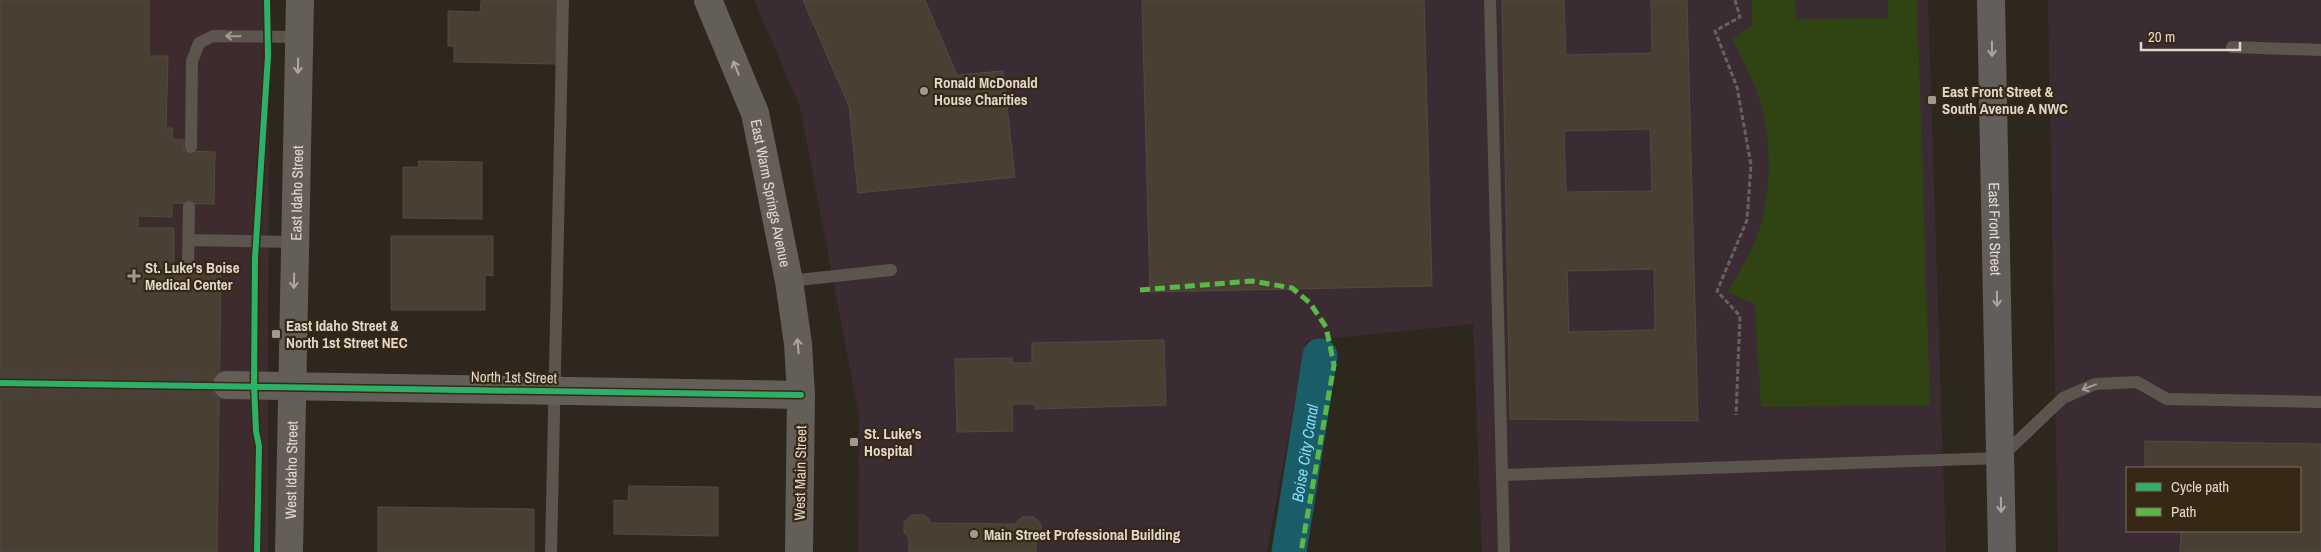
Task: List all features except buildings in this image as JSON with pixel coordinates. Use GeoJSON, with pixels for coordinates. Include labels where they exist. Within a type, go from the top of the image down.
{"type":"FeatureCollection","features":[{"type":"Feature","properties":{"kind":"main road","name":"East Idaho Street"},"geometry":{"type":"LineString","coordinates":[[291,386],[300,0]]}},
{"type":"Feature","properties":{"kind":"main road","name":"East Warm Springs Avenue"},"geometry":{"type":"LineString","coordinates":[[708,0],[755,114],[789,281],[798,344],[801,394]]}},
{"type":"Feature","properties":{"kind":"main road","name":"East Front Street"},"geometry":{"type":"LineString","coordinates":[[1991,0],[2002,552]]}},
{"type":"Feature","properties":{"kind":"main road","name":"North 1st Street"},"geometry":{"type":"LineString","coordinates":[[227,385],[801,394]]}},
{"type":"Feature","properties":{"kind":"main road","name":"West Idaho Street"},"geometry":{"type":"LineString","coordinates":[[288,552],[291,386]]}},
{"type":"Feature","properties":{"kind":"main road","name":"West Main Street"},"geometry":{"type":"LineString","coordinates":[[799,552],[801,394]]}},
{"type":"Feature","properties":{"kind":"lane"},"geometry":{"type":"LineString","coordinates":[[551,552],[563,0]]}},
{"type":"Feature","properties":{"kind":"lane"},"geometry":{"type":"LineString","coordinates":[[1490,0],[1504,552]]}},
{"type":"Feature","properties":{"kind":"lane"},"geometry":{"type":"LineString","coordinates":[[191,147],[192,61],[199,44],[213,36],[299,37]]}},
{"type":"Feature","properties":{"kind":"lane"},"geometry":{"type":"LineString","coordinates":[[2232,47],[2321,50]]}},
{"type":"Feature","properties":{"kind":"lane"},"geometry":{"type":"LineString","coordinates":[[188,264],[189,207]]}},
{"type":"Feature","properties":{"kind":"lane"},"geometry":{"type":"LineString","coordinates":[[189,240],[294,242]]}},
{"type":"Feature","properties":{"kind":"lane"},"geometry":{"type":"LineString","coordinates":[[789,281],[891,270]]}},
{"type":"Feature","properties":{"kind":"lane"},"geometry":{"type":"LineString","coordinates":[[1503,475],[2000,458],[2063,398],[2095,384],[2137,382],[2167,400],[2321,402]]}},
{"type":"Feature","properties":{"kind":"path"},"geometry":{"type":"LineString","coordinates":[[1734,0],[1740,17],[1715,32],[1737,87],[1751,165],[1747,220],[1718,291],[1740,316],[1736,415]]}},
{"type":"Feature","properties":{"kind":"shaded area","name":"St. Luke's Boise Medical Center"},"geometry":{"type":"Polygon","coordinates":[[[0,0],[269,0],[268,552],[0,552],[0,0]]]}},
{"type":"Feature","properties":{"kind":"shaded area"},"geometry":{"type":"Polygon","coordinates":[[[754,0],[1928,0],[1946,552],[1482,552],[1473,324],[1306,341],[1267,552],[858,552],[859,416],[800,107],[754,0]]]}},
{"type":"Feature","properties":{"kind":"shaded area"},"geometry":{"type":"Polygon","coordinates":[[[2048,0],[2321,0],[2321,552],[2058,552],[2048,0]]]}},
{"type":"Feature","properties":{"kind":"green space"},"geometry":{"type":"Polygon","coordinates":[[[1752,0],[1795,0],[1796,19],[1888,18],[1888,0],[1917,0],[1930,405],[1761,407],[1755,305],[1728,292],[1756,238],[1763,215],[1768,184],[1769,168],[1765,120],[1752,80],[1732,39],[1752,26],[1752,0]]]}},
{"type":"Feature","properties":{"kind":"waterway","name":"Boise City Canal"},"geometry":{"type":"LineString","coordinates":[[1289,552],[1320,356]]}},
{"type":"Feature","properties":{"kind":"tunnel"},"geometry":{"type":"LineString","coordinates":[[0,383],[227,385]]}},
{"type":"Feature","properties":{"kind":"marked path"},"geometry":{"type":"LineString","coordinates":[[1140,290],[1252,281],[1292,288],[1310,303],[1326,327],[1334,365],[1301,552]]}},
{"type":"Feature","properties":{"kind":"cycle path"},"geometry":{"type":"LineString","coordinates":[[257,552],[259,446],[256,431],[254,385],[255,258],[268,56],[267,0]]}},
{"type":"Feature","properties":{"kind":"cycle path"},"geometry":{"type":"LineString","coordinates":[[0,383],[801,395]]}},
{"type":"Feature","properties":{"kind":"place","name":"Ronald McDonald House Charities"},"geometry":{"type":"Point","coordinates":[924,91]}},
{"type":"Feature","properties":{"kind":"place","name":"East Front Street & South Avenue A NWC"},"geometry":{"type":"Point","coordinates":[1932,100]}},
{"type":"Feature","properties":{"kind":"place","name":"St. Luke's Boise Medical Center"},"geometry":{"type":"Point","coordinates":[134,276]}},
{"type":"Feature","properties":{"kind":"place","name":"East Idaho Street & North 1st Street NEC"},"geometry":{"type":"Point","coordinates":[276,334]}},
{"type":"Feature","properties":{"kind":"place","name":"St. Luke's Hospital"},"geometry":{"type":"Point","coordinates":[854,442]}},
{"type":"Feature","properties":{"kind":"place","name":"Main Street Professional Building"},"geometry":{"type":"Point","coordinates":[974,534]}}]}
